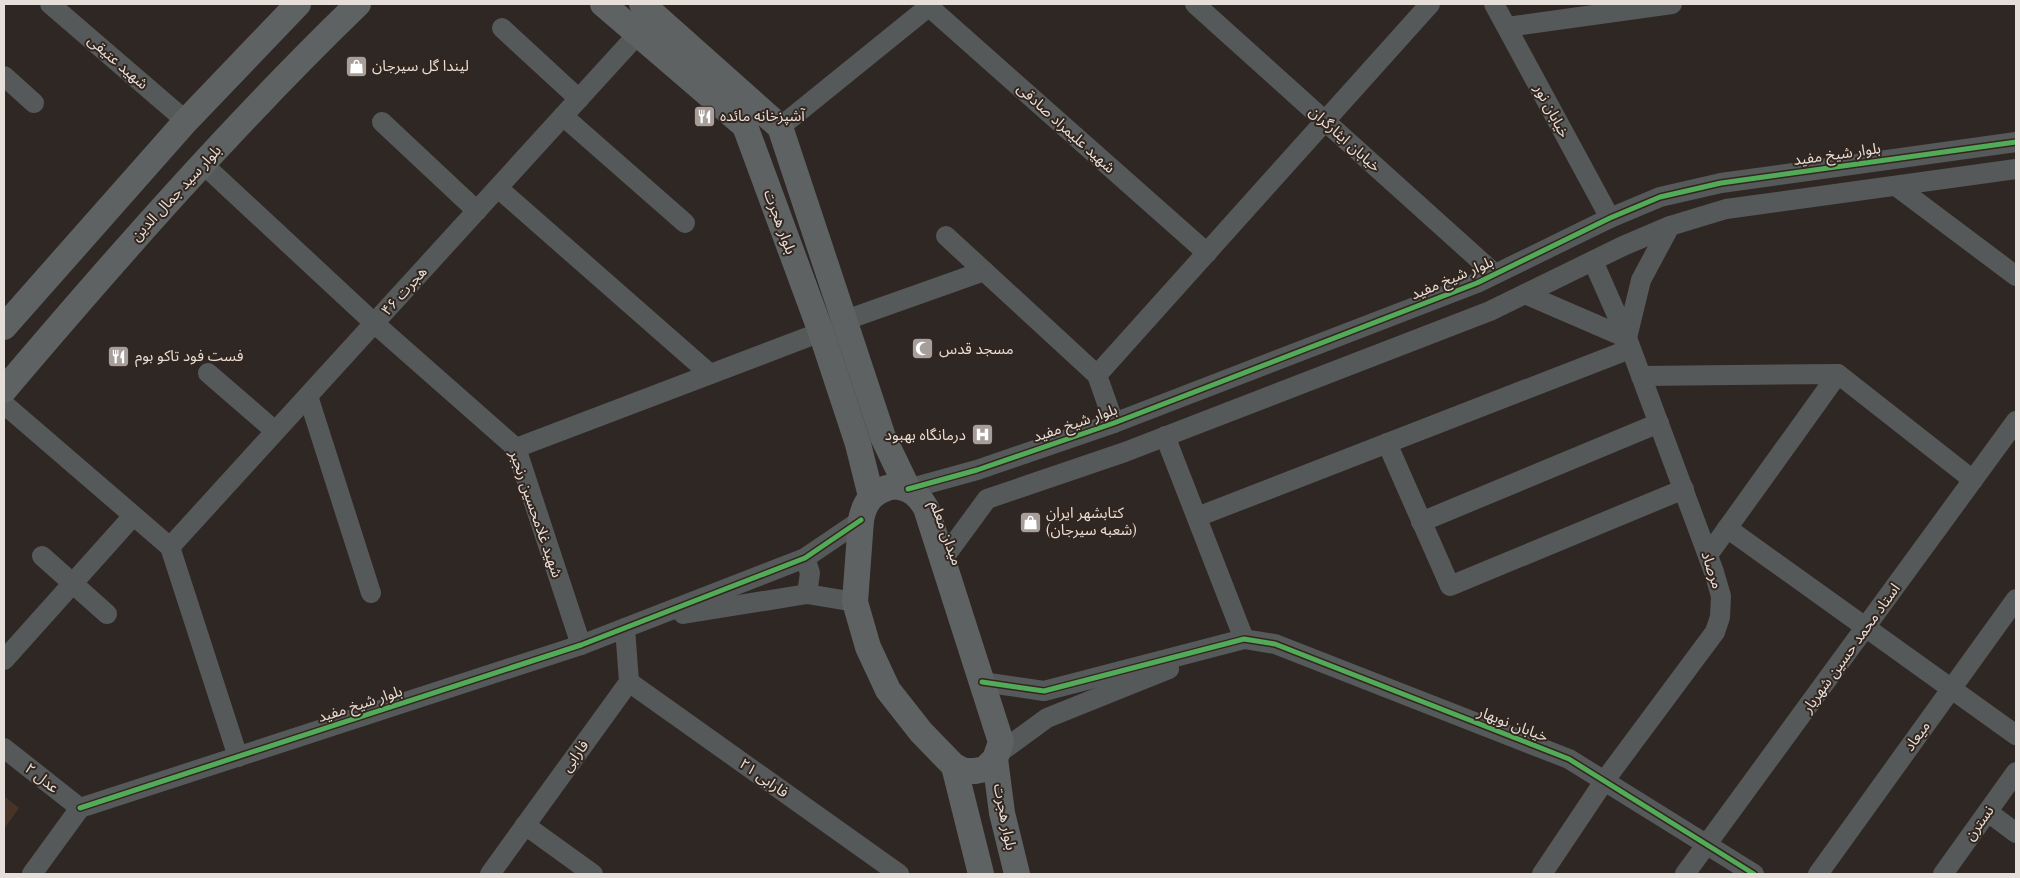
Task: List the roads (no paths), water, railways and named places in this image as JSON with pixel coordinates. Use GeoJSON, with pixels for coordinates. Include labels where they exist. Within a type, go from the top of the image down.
{"type":"FeatureCollection","features":[{"type":"Feature","properties":{"kind":"main road"},"geometry":{"type":"LineString","coordinates":[[4,327],[186,121],[298,4]]}},
{"type":"Feature","properties":{"kind":"main road","name":"بلوار سید جمال الدین"},"geometry":{"type":"LineString","coordinates":[[4,390],[126,248],[203,164],[286,74],[358,4]]}},
{"type":"Feature","properties":{"kind":"main road","name":"بلوار هجرت"},"geometry":{"type":"LineString","coordinates":[[603,4],[745,126],[832,326],[908,489]]}},
{"type":"Feature","properties":{"kind":"main road"},"geometry":{"type":"LineString","coordinates":[[642,4],[780,127]]}},
{"type":"Feature","properties":{"kind":"main road","name":"بلوار هجرت"},"geometry":{"type":"LineString","coordinates":[[780,127],[832,326],[871,496]]}},
{"type":"Feature","properties":{"kind":"main road"},"geometry":{"type":"LineString","coordinates":[[908,489],[895,486],[882,488],[871,496],[864,507],[861,520],[855,602],[868,647],[888,690],[921,732],[954,766],[964,771],[974,771],[985,768],[997,756]]}},
{"type":"Feature","properties":{"kind":"main road","name":"میدان معلم"},"geometry":{"type":"LineString","coordinates":[[908,489],[919,496],[926,508],[1001,742],[997,756]]}},
{"type":"Feature","properties":{"kind":"main road","name":"بلوار هجرت"},"geometry":{"type":"LineString","coordinates":[[997,756],[1002,813],[1017,874]]}},
{"type":"Feature","properties":{"kind":"main road"},"geometry":{"type":"LineString","coordinates":[[954,766],[981,874]]}},
{"type":"Feature","properties":{"kind":"street","name":"شهید عتیقی"},"geometry":{"type":"LineString","coordinates":[[50,4],[186,121]]}},
{"type":"Feature","properties":{"kind":"street","name":"خیابان ایثارگران"},"geometry":{"type":"LineString","coordinates":[[1196,4],[1495,274]]}},
{"type":"Feature","properties":{"kind":"street"},"geometry":{"type":"LineString","coordinates":[[1098,375],[1430,4]]}},
{"type":"Feature","properties":{"kind":"street","name":"خیابان نور"},"geometry":{"type":"LineString","coordinates":[[1495,4],[1610,218]]}},
{"type":"Feature","properties":{"kind":"street"},"geometry":{"type":"LineString","coordinates":[[1507,27],[1672,4]]}},
{"type":"Feature","properties":{"kind":"street"},"geometry":{"type":"LineString","coordinates":[[780,127],[929,5]]}},
{"type":"Feature","properties":{"kind":"street","name":"شهید علیمراد صادقی"},"geometry":{"type":"LineString","coordinates":[[929,5],[1207,253]]}},
{"type":"Feature","properties":{"kind":"street"},"geometry":{"type":"LineString","coordinates":[[502,28],[579,99]]}},
{"type":"Feature","properties":{"kind":"street","name":"هجرت ۴۶"},"geometry":{"type":"LineString","coordinates":[[170,547],[638,35]]}},
{"type":"Feature","properties":{"kind":"street"},"geometry":{"type":"LineString","coordinates":[[4,76],[34,103]]}},
{"type":"Feature","properties":{"kind":"street"},"geometry":{"type":"LineString","coordinates":[[564,116],[685,223]]}},
{"type":"Feature","properties":{"kind":"street"},"geometry":{"type":"LineString","coordinates":[[382,122],[476,211]]}},
{"type":"Feature","properties":{"kind":"street","name":"بلوار شیخ مفید"},"geometry":{"type":"LineString","coordinates":[[908,489],[977,470],[1114,423],[1495,274],[1610,218],[1660,197],[1721,183],[2016,142]]}},
{"type":"Feature","properties":{"kind":"street","name":"شهید غلامحسین رنجبر"},"geometry":{"type":"LineString","coordinates":[[203,164],[374,323],[516,448],[581,645]]}},
{"type":"Feature","properties":{"kind":"street"},"geometry":{"type":"LineString","coordinates":[[942,558],[987,499],[1165,436],[1490,311],[1670,226],[1726,209],[2016,170]]}},
{"type":"Feature","properties":{"kind":"street"},"geometry":{"type":"LineString","coordinates":[[1896,186],[2016,276]]}},
{"type":"Feature","properties":{"kind":"street"},"geometry":{"type":"LineString","coordinates":[[498,188],[710,374]]}},
{"type":"Feature","properties":{"kind":"street"},"geometry":{"type":"LineString","coordinates":[[1628,344],[1641,280],[1670,226]]}},
{"type":"Feature","properties":{"kind":"street"},"geometry":{"type":"LineString","coordinates":[[946,236],[1098,375],[1114,423]]}},
{"type":"Feature","properties":{"kind":"street","name":"مرصاد"},"geometry":{"type":"LineString","coordinates":[[1542,874],[1605,780],[1715,632],[1720,617],[1721,596],[1708,555],[1641,376],[1593,261]]}},
{"type":"Feature","properties":{"kind":"street"},"geometry":{"type":"LineString","coordinates":[[516,448],[832,326],[984,271]]}},
{"type":"Feature","properties":{"kind":"street"},"geometry":{"type":"LineString","coordinates":[[1525,294],[1628,344]]}},
{"type":"Feature","properties":{"kind":"street"},"geometry":{"type":"LineString","coordinates":[[1197,518],[1387,443],[1628,344]]}},
{"type":"Feature","properties":{"kind":"street"},"geometry":{"type":"LineString","coordinates":[[208,373],[275,431]]}},
{"type":"Feature","properties":{"kind":"street"},"geometry":{"type":"LineString","coordinates":[[1708,555],[1838,374]]}},
{"type":"Feature","properties":{"kind":"street"},"geometry":{"type":"LineString","coordinates":[[1641,376],[1838,374],[1973,480]]}},
{"type":"Feature","properties":{"kind":"street"},"geometry":{"type":"LineString","coordinates":[[308,396],[371,593]]}},
{"type":"Feature","properties":{"kind":"street"},"geometry":{"type":"LineString","coordinates":[[4,404],[170,547],[238,757]]}},
{"type":"Feature","properties":{"kind":"street","name":"استاد محمد حسین شهریار"},"geometry":{"type":"LineString","coordinates":[[1685,874],[2016,421]]}},
{"type":"Feature","properties":{"kind":"street"},"geometry":{"type":"LineString","coordinates":[[1421,522],[1659,423]]}},
{"type":"Feature","properties":{"kind":"street"},"geometry":{"type":"LineString","coordinates":[[1165,436],[1244,639]]}},
{"type":"Feature","properties":{"kind":"street"},"geometry":{"type":"LineString","coordinates":[[1387,443],[1450,586],[1684,489]]}},
{"type":"Feature","properties":{"kind":"street"},"geometry":{"type":"LineString","coordinates":[[977,470],[977,486],[987,499]]}},
{"type":"Feature","properties":{"kind":"street"},"geometry":{"type":"LineString","coordinates":[[4,660],[133,516]]}},
{"type":"Feature","properties":{"kind":"street"},"geometry":{"type":"LineString","coordinates":[[646,620],[804,558],[861,520]]}},
{"type":"Feature","properties":{"kind":"street"},"geometry":{"type":"LineString","coordinates":[[1727,528],[1867,626],[2016,735]]}},
{"type":"Feature","properties":{"kind":"street"},"geometry":{"type":"LineString","coordinates":[[42,556],[107,614]]}},
{"type":"Feature","properties":{"kind":"street"},"geometry":{"type":"LineString","coordinates":[[804,558],[810,574],[807,594]]}},
{"type":"Feature","properties":{"kind":"street"},"geometry":{"type":"LineString","coordinates":[[646,620],[807,594],[855,602]]}},
{"type":"Feature","properties":{"kind":"street","name":"میعاد"},"geometry":{"type":"LineString","coordinates":[[1818,874],[2016,599]]}},
{"type":"Feature","properties":{"kind":"street","name":"بلوار شیخ مفید"},"geometry":{"type":"LineString","coordinates":[[80,808],[581,645],[646,620]]}},
{"type":"Feature","properties":{"kind":"street"},"geometry":{"type":"LineString","coordinates":[[624,628],[628,682]]}},
{"type":"Feature","properties":{"kind":"street"},"geometry":{"type":"LineString","coordinates":[[982,682],[1044,691],[1244,639]]}},
{"type":"Feature","properties":{"kind":"street"},"geometry":{"type":"LineString","coordinates":[[997,756],[1047,718],[1244,639]]}},
{"type":"Feature","properties":{"kind":"street","name":"خیابان نوبهار"},"geometry":{"type":"LineString","coordinates":[[1244,639],[1275,644],[1569,759],[1754,874]]}},
{"type":"Feature","properties":{"kind":"street","name":"فارابی"},"geometry":{"type":"LineString","coordinates":[[490,874],[628,682]]}},
{"type":"Feature","properties":{"kind":"street","name":"فارابی ۲۱"},"geometry":{"type":"LineString","coordinates":[[628,682],[899,874]]}},
{"type":"Feature","properties":{"kind":"street"},"geometry":{"type":"LineString","coordinates":[[1044,691],[1042,700],[1047,718]]}},
{"type":"Feature","properties":{"kind":"street","name":"عدل ۲"},"geometry":{"type":"LineString","coordinates":[[4,748],[80,808]]}},
{"type":"Feature","properties":{"kind":"street","name":"نسترن"},"geometry":{"type":"LineString","coordinates":[[1942,874],[2016,772]]}},
{"type":"Feature","properties":{"kind":"street"},"geometry":{"type":"LineString","coordinates":[[32,874],[80,808]]}},
{"type":"Feature","properties":{"kind":"street"},"geometry":{"type":"LineString","coordinates":[[1988,812],[2016,833]]}},
{"type":"Feature","properties":{"kind":"street"},"geometry":{"type":"LineString","coordinates":[[526,825],[593,874]]}},
{"type":"Feature","properties":{"kind":"place","name":"لیندا گل سیرجان"},"geometry":{"type":"Point","coordinates":[356,66]}},
{"type":"Feature","properties":{"kind":"place","name":"آشپزخانه مائده"},"geometry":{"type":"Point","coordinates":[704,116]}},
{"type":"Feature","properties":{"kind":"place","name":"مسجد قدس"},"geometry":{"type":"Point","coordinates":[923,349]}},
{"type":"Feature","properties":{"kind":"place","name":"فست فود تاکو بوم"},"geometry":{"type":"Point","coordinates":[119,356]}},
{"type":"Feature","properties":{"kind":"place","name":"درمانگاه بهبود"},"geometry":{"type":"Point","coordinates":[982,435]}},
{"type":"Feature","properties":{"kind":"place","name":"کتابشهر ایران (شعبه سیرجان)"},"geometry":{"type":"Point","coordinates":[1030,522]}}]}
